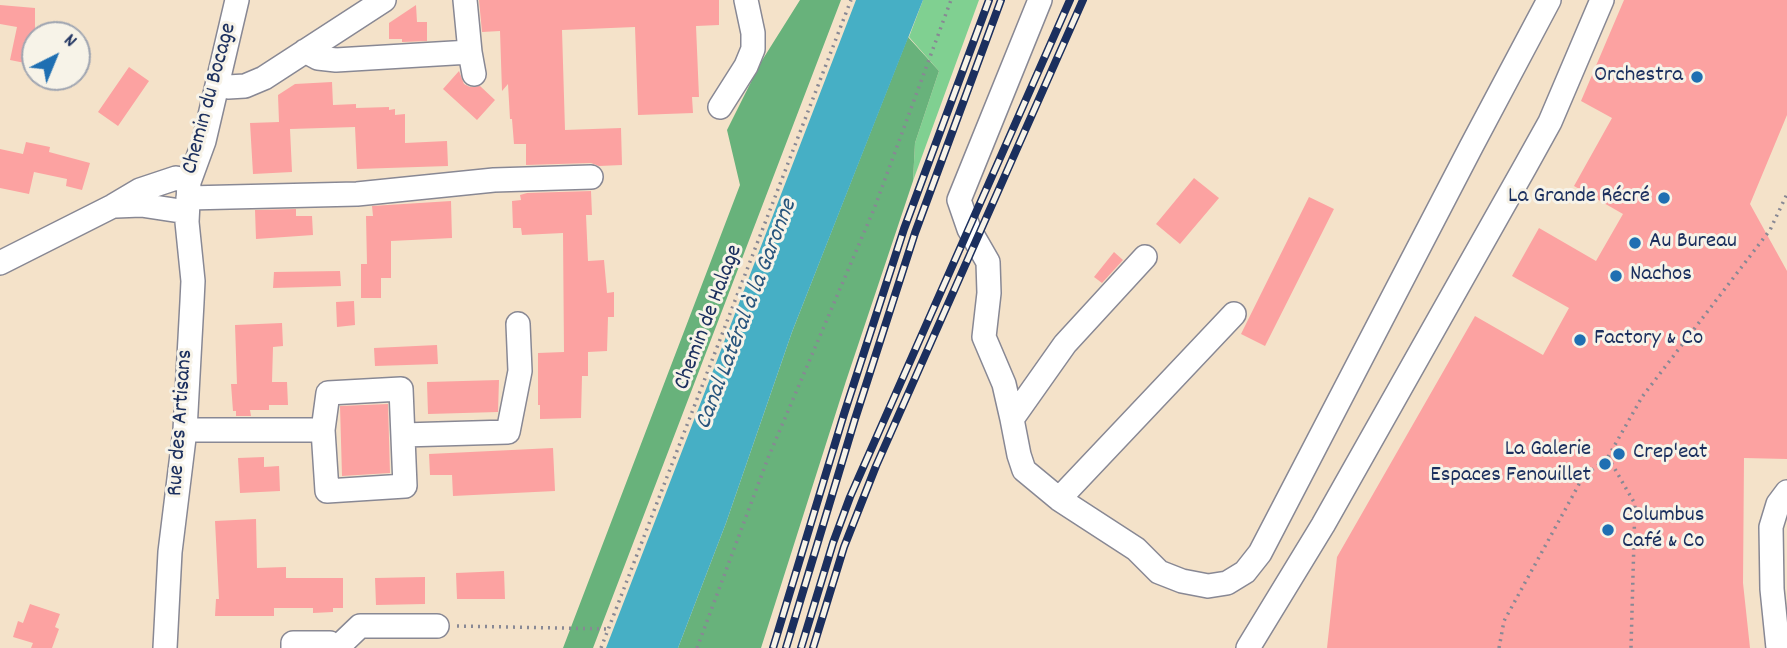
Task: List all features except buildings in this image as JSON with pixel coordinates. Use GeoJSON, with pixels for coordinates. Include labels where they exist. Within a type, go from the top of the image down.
{"type":"FeatureCollection","features":[{"type":"Feature","properties":{"kind":"street","name":"Chemin du Bocage"},"geometry":{"type":"LineString","coordinates":[[188,197],[237,0]]}},
{"type":"Feature","properties":{"kind":"street"},"geometry":{"type":"LineString","coordinates":[[218,84],[228,87],[245,86],[264,78],[384,0]]}},
{"type":"Feature","properties":{"kind":"street"},"geometry":{"type":"LineString","coordinates":[[305,51],[318,58],[335,60],[472,63],[465,0]]}},
{"type":"Feature","properties":{"kind":"street"},"geometry":{"type":"LineString","coordinates":[[720,107],[746,66],[752,49],[753,33],[746,0]]}},
{"type":"Feature","properties":{"kind":"street"},"geometry":{"type":"LineString","coordinates":[[1040,0],[959,200],[969,229],[988,262],[989,293],[984,337],[1004,384],[1024,470],[1059,499],[1136,549],[1159,572],[1208,586],[1227,583],[1245,572],[1260,553],[1549,0]]}},
{"type":"Feature","properties":{"kind":"street"},"geometry":{"type":"LineString","coordinates":[[1248,648],[1323,526],[1550,122],[1602,0]]}},
{"type":"Feature","properties":{"kind":"street"},"geometry":{"type":"LineString","coordinates":[[113,206],[141,205],[188,197],[357,194],[494,180],[590,177]]}},
{"type":"Feature","properties":{"kind":"street"},"geometry":{"type":"LineString","coordinates":[[0,263],[162,181],[176,178],[188,197]]}},
{"type":"Feature","properties":{"kind":"street","name":"Rue des Artisans"},"geometry":{"type":"LineString","coordinates":[[165,648],[170,552],[185,430],[192,281],[188,197]]}},
{"type":"Feature","properties":{"kind":"street"},"geometry":{"type":"LineString","coordinates":[[1012,419],[1065,344],[1145,257]]}},
{"type":"Feature","properties":{"kind":"street"},"geometry":{"type":"LineString","coordinates":[[1059,499],[1234,314]]}},
{"type":"Feature","properties":{"kind":"street"},"geometry":{"type":"LineString","coordinates":[[403,435],[508,432],[520,371],[518,324]]}},
{"type":"Feature","properties":{"kind":"street"},"geometry":{"type":"LineString","coordinates":[[401,389],[405,486],[327,491],[323,430],[328,393],[401,389]]}},
{"type":"Feature","properties":{"kind":"street"},"geometry":{"type":"LineString","coordinates":[[185,430],[323,430]]}},
{"type":"Feature","properties":{"kind":"street"},"geometry":{"type":"LineString","coordinates":[[1777,648],[1771,527],[1778,503],[1787,492]]}},
{"type":"Feature","properties":{"kind":"street"},"geometry":{"type":"LineString","coordinates":[[337,648],[360,626],[437,626]]}},
{"type":"Feature","properties":{"kind":"street"},"geometry":{"type":"LineString","coordinates":[[293,648],[293,643],[330,643],[330,648]]}},
{"type":"Feature","properties":{"kind":"path","name":"Chemin de Halage"},"geometry":{"type":"LineString","coordinates":[[601,648],[851,0]]}},
{"type":"Feature","properties":{"kind":"path"},"geometry":{"type":"LineString","coordinates":[[697,648],[768,458],[874,209],[951,0]]}},
{"type":"Feature","properties":{"kind":"path"},"geometry":{"type":"LineString","coordinates":[[1499,648],[1504,621],[1583,477],[1608,457],[1642,397],[1770,230],[1787,194]]}},
{"type":"Feature","properties":{"kind":"path"},"geometry":{"type":"LineString","coordinates":[[1608,457],[1635,503],[1631,648]]}},
{"type":"Feature","properties":{"kind":"path"},"geometry":{"type":"LineString","coordinates":[[437,626],[608,629]]}},
{"type":"Feature","properties":{"kind":"green space"},"geometry":{"type":"Polygon","coordinates":[[[800,0],[841,0],[593,648],[563,648],[740,185],[727,130],[761,62],[800,0]]]}},
{"type":"Feature","properties":{"kind":"green space"},"geometry":{"type":"Polygon","coordinates":[[[923,0],[979,0],[913,181],[915,143],[939,71],[909,37],[923,0]]]}},
{"type":"Feature","properties":{"kind":"green space"},"geometry":{"type":"Polygon","coordinates":[[[908,37],[939,71],[915,143],[913,181],[761,648],[678,648],[726,523],[792,332],[908,37]]]}},
{"type":"Feature","properties":{"kind":"water","name":"Canal Latéral à la Garonne"},"geometry":{"type":"Polygon","coordinates":[[[856,0],[923,0],[792,332],[726,523],[678,648],[606,648],[856,0]]]}},
{"type":"Feature","properties":{"kind":"railway"},"geometry":{"type":"LineString","coordinates":[[773,648],[904,229],[989,0]]}},
{"type":"Feature","properties":{"kind":"railway"},"geometry":{"type":"LineString","coordinates":[[786,648],[915,233],[1001,0]]}},
{"type":"Feature","properties":{"kind":"railway"},"geometry":{"type":"LineString","coordinates":[[801,648],[850,497],[1070,0]]}},
{"type":"Feature","properties":{"kind":"railway"},"geometry":{"type":"LineString","coordinates":[[813,648],[844,547],[876,466],[1083,0]]}},
{"type":"Feature","properties":{"kind":"place","name":"Orchestra"},"geometry":{"type":"Point","coordinates":[1697,77]}},
{"type":"Feature","properties":{"kind":"place","name":"La Grande Récré"},"geometry":{"type":"Point","coordinates":[1664,198]}},
{"type":"Feature","properties":{"kind":"place","name":"Au Bureau"},"geometry":{"type":"Point","coordinates":[1635,243]}},
{"type":"Feature","properties":{"kind":"place","name":"Nachos"},"geometry":{"type":"Point","coordinates":[1616,276]}},
{"type":"Feature","properties":{"kind":"place","name":"Factory & Co"},"geometry":{"type":"Point","coordinates":[1580,340]}},
{"type":"Feature","properties":{"kind":"place","name":"Crep'eat"},"geometry":{"type":"Point","coordinates":[1619,454]}},
{"type":"Feature","properties":{"kind":"place","name":"La Galerie Espaces Fenouillet"},"geometry":{"type":"Point","coordinates":[1605,464]}},
{"type":"Feature","properties":{"kind":"place","name":"Columbus Café & Co"},"geometry":{"type":"Point","coordinates":[1608,530]}}]}
